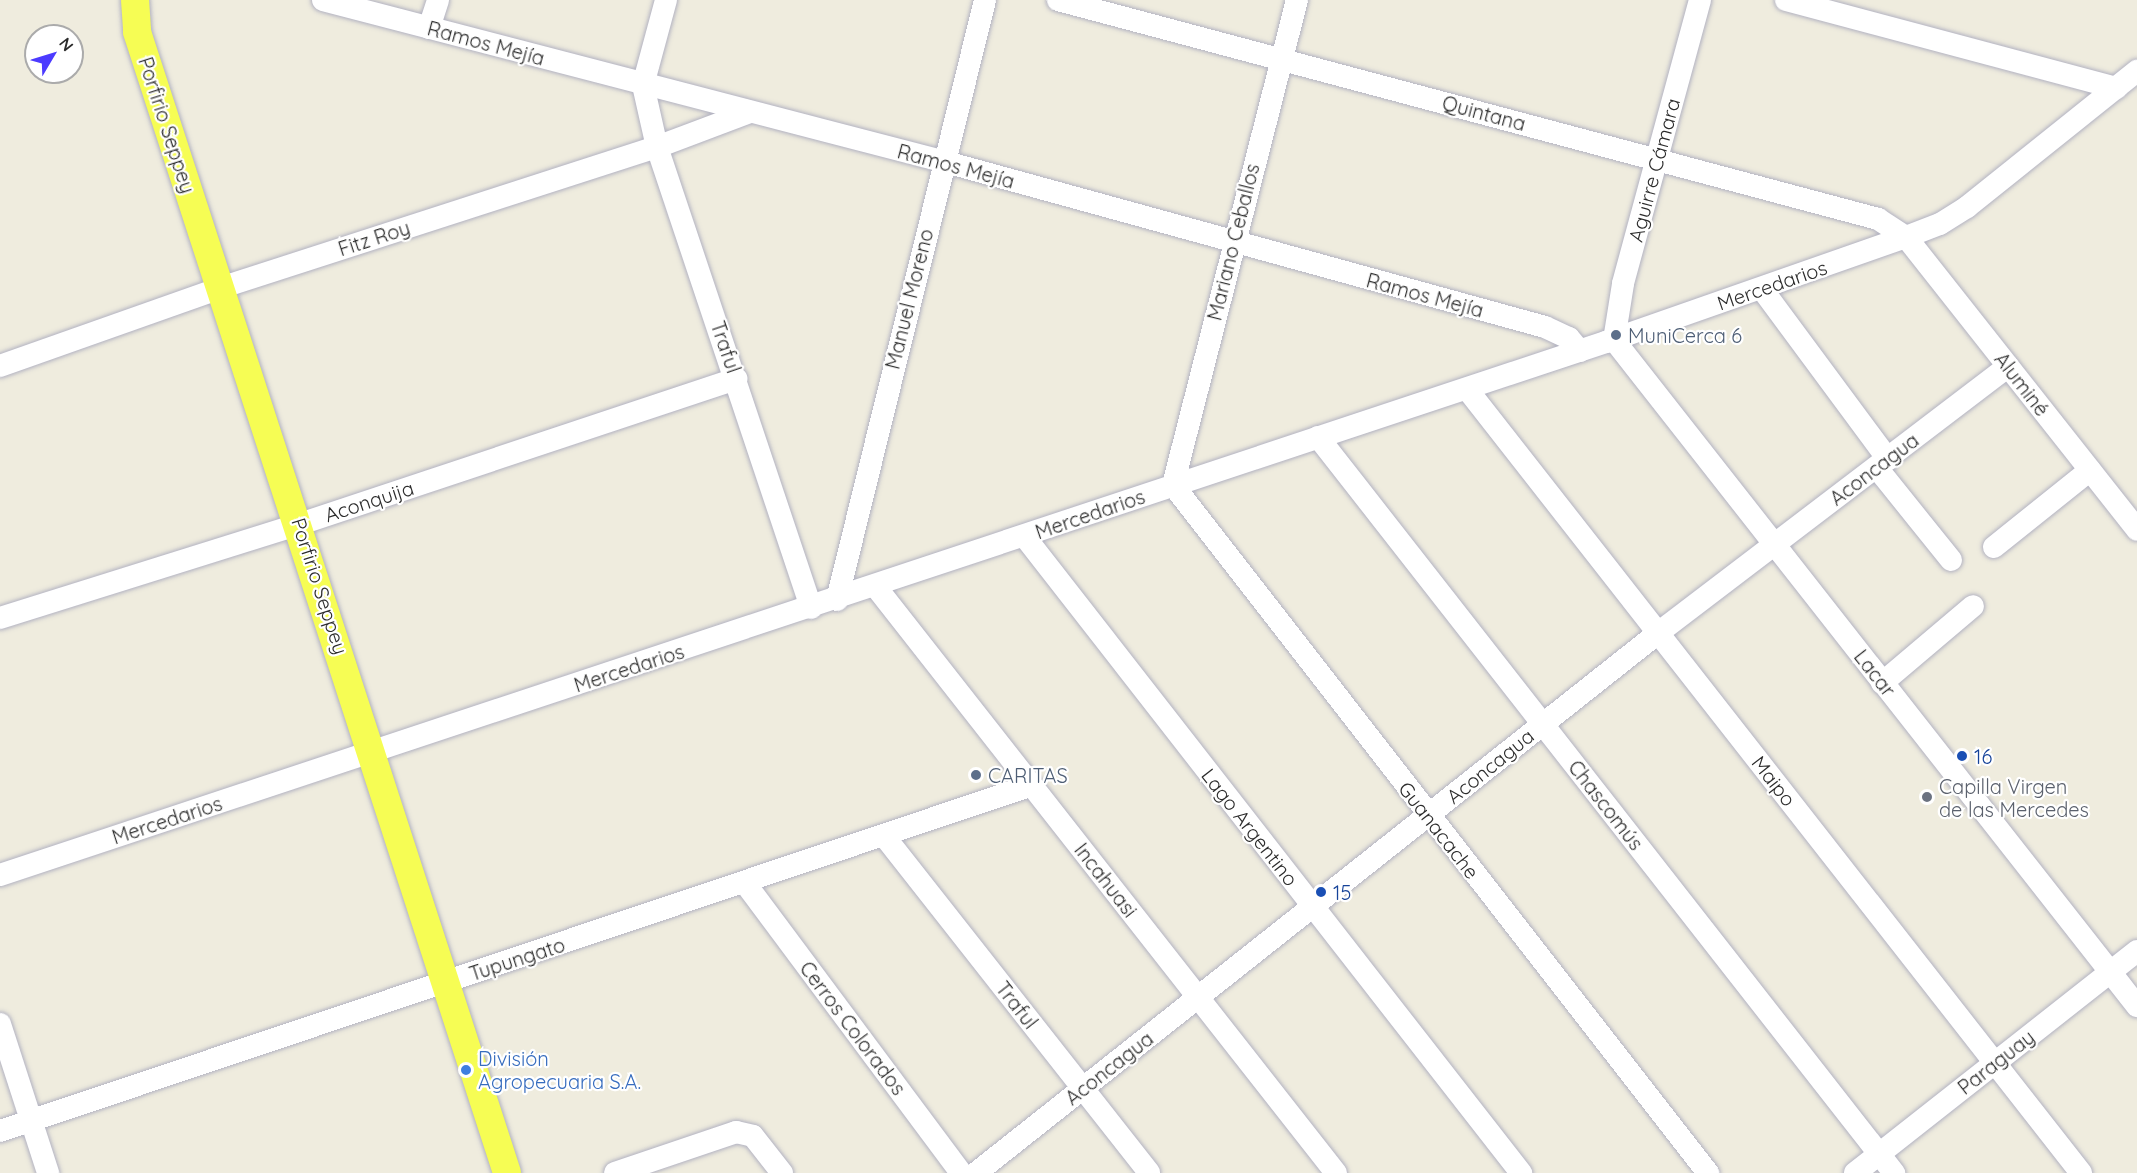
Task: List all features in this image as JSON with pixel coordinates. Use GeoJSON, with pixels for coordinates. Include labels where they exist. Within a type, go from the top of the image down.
{"type":"FeatureCollection","features":[{"type":"Feature","properties":{"kind":"main road","name":"Porfirio Seppey"},"geometry":{"type":"LineString","coordinates":[[135,0],[137,32],[374,752],[507,1173]]}},
{"type":"Feature","properties":{"kind":"street","name":"Ramos Mejía"},"geometry":{"type":"LineString","coordinates":[[323,0],[942,161],[1232,243],[1545,327],[1569,338],[1580,351]]}},
{"type":"Feature","properties":{"kind":"street"},"geometry":{"type":"LineString","coordinates":[[429,28],[438,0]]}},
{"type":"Feature","properties":{"kind":"street"},"geometry":{"type":"LineString","coordinates":[[643,85],[666,0]]}},
{"type":"Feature","properties":{"kind":"street","name":"Manuel Moreno"},"geometry":{"type":"LineString","coordinates":[[837,600],[942,161],[985,0]]}},
{"type":"Feature","properties":{"kind":"street","name":"Quintana"},"geometry":{"type":"LineString","coordinates":[[1058,0],[1878,219],[1906,237]]}},
{"type":"Feature","properties":{"kind":"street","name":"Mariano Ceballos"},"geometry":{"type":"LineString","coordinates":[[1173,485],[1232,243],[1297,0]]}},
{"type":"Feature","properties":{"kind":"street","name":"Aguirre Cámara"},"geometry":{"type":"LineString","coordinates":[[1614,340],[1620,294],[1700,0]]}},
{"type":"Feature","properties":{"kind":"street"},"geometry":{"type":"LineString","coordinates":[[1786,0],[2116,88]]}},
{"type":"Feature","properties":{"kind":"street","name":"Mercedarios"},"geometry":{"type":"LineString","coordinates":[[0,875],[837,600],[1173,485],[1614,340],[1906,237],[1940,224],[1967,207],[2137,71]]}},
{"type":"Feature","properties":{"kind":"street","name":"Traful"},"geometry":{"type":"LineString","coordinates":[[643,85],[657,147],[737,379],[811,608]]}},
{"type":"Feature","properties":{"kind":"street","name":"Fitz Roy"},"geometry":{"type":"LineString","coordinates":[[0,366],[220,288],[657,147],[750,112]]}},
{"type":"Feature","properties":{"kind":"street","name":"Aluminé"},"geometry":{"type":"LineString","coordinates":[[1906,237],[2137,530]]}},
{"type":"Feature","properties":{"kind":"street"},"geometry":{"type":"LineString","coordinates":[[1762,289],[1951,560]]}},
{"type":"Feature","properties":{"kind":"street","name":"Lacar"},"geometry":{"type":"LineString","coordinates":[[1614,340],[2137,1006]]}},
{"type":"Feature","properties":{"kind":"street","name":"Aconcagua"},"geometry":{"type":"LineString","coordinates":[[976,1173],[1658,633],[1772,544],[1883,464],[2008,366]]}},
{"type":"Feature","properties":{"kind":"street","name":"Aconquija"},"geometry":{"type":"LineString","coordinates":[[0,618],[300,524],[737,379]]}},
{"type":"Feature","properties":{"kind":"street","name":"Maipo"},"geometry":{"type":"LineString","coordinates":[[1467,389],[2081,1173]]}},
{"type":"Feature","properties":{"kind":"street","name":"Chascomús"},"geometry":{"type":"LineString","coordinates":[[1318,437],[1894,1173]]}},
{"type":"Feature","properties":{"kind":"street"},"geometry":{"type":"LineString","coordinates":[[1994,547],[2090,470]]}},
{"type":"Feature","properties":{"kind":"street","name":"Guanacache"},"geometry":{"type":"LineString","coordinates":[[1173,485],[1428,816],[1708,1173]]}},
{"type":"Feature","properties":{"kind":"street","name":"Lago Argentino"},"geometry":{"type":"LineString","coordinates":[[1025,537],[1521,1173]]}},
{"type":"Feature","properties":{"kind":"street","name":"Incahuasi"},"geometry":{"type":"LineString","coordinates":[[876,587],[1336,1173]]}},
{"type":"Feature","properties":{"kind":"street"},"geometry":{"type":"LineString","coordinates":[[1882,683],[1972,606]]}},
{"type":"Feature","properties":{"kind":"street","name":"Tupungato"},"geometry":{"type":"LineString","coordinates":[[0,1131],[885,837],[1032,785]]}},
{"type":"Feature","properties":{"kind":"street","name":"Traful"},"geometry":{"type":"LineString","coordinates":[[885,837],[1149,1173]]}},
{"type":"Feature","properties":{"kind":"street","name":"Cerros Colorados"},"geometry":{"type":"LineString","coordinates":[[745,883],[961,1173]]}},
{"type":"Feature","properties":{"kind":"street","name":"Paraguay"},"geometry":{"type":"LineString","coordinates":[[1855,1173],[2137,951]]}},
{"type":"Feature","properties":{"kind":"street"},"geometry":{"type":"LineString","coordinates":[[0,1024],[48,1173]]}},
{"type":"Feature","properties":{"kind":"street"},"geometry":{"type":"LineString","coordinates":[[615,1173],[736,1132],[753,1136],[775,1171]]}},
{"type":"Feature","properties":{"kind":"place","name":"MuniCerca 6"},"geometry":{"type":"Point","coordinates":[1616,335]}},
{"type":"Feature","properties":{"kind":"place","name":"16"},"geometry":{"type":"Point","coordinates":[1962,756]}},
{"type":"Feature","properties":{"kind":"place","name":"CARITAS"},"geometry":{"type":"Point","coordinates":[976,775]}},
{"type":"Feature","properties":{"kind":"place","name":"Capilla Virgen de las Mercedes"},"geometry":{"type":"Point","coordinates":[1927,797]}},
{"type":"Feature","properties":{"kind":"place","name":"15"},"geometry":{"type":"Point","coordinates":[1321,892]}},
{"type":"Feature","properties":{"kind":"place","name":"División Agropecuaria S.A."},"geometry":{"type":"Point","coordinates":[466,1070]}}]}
